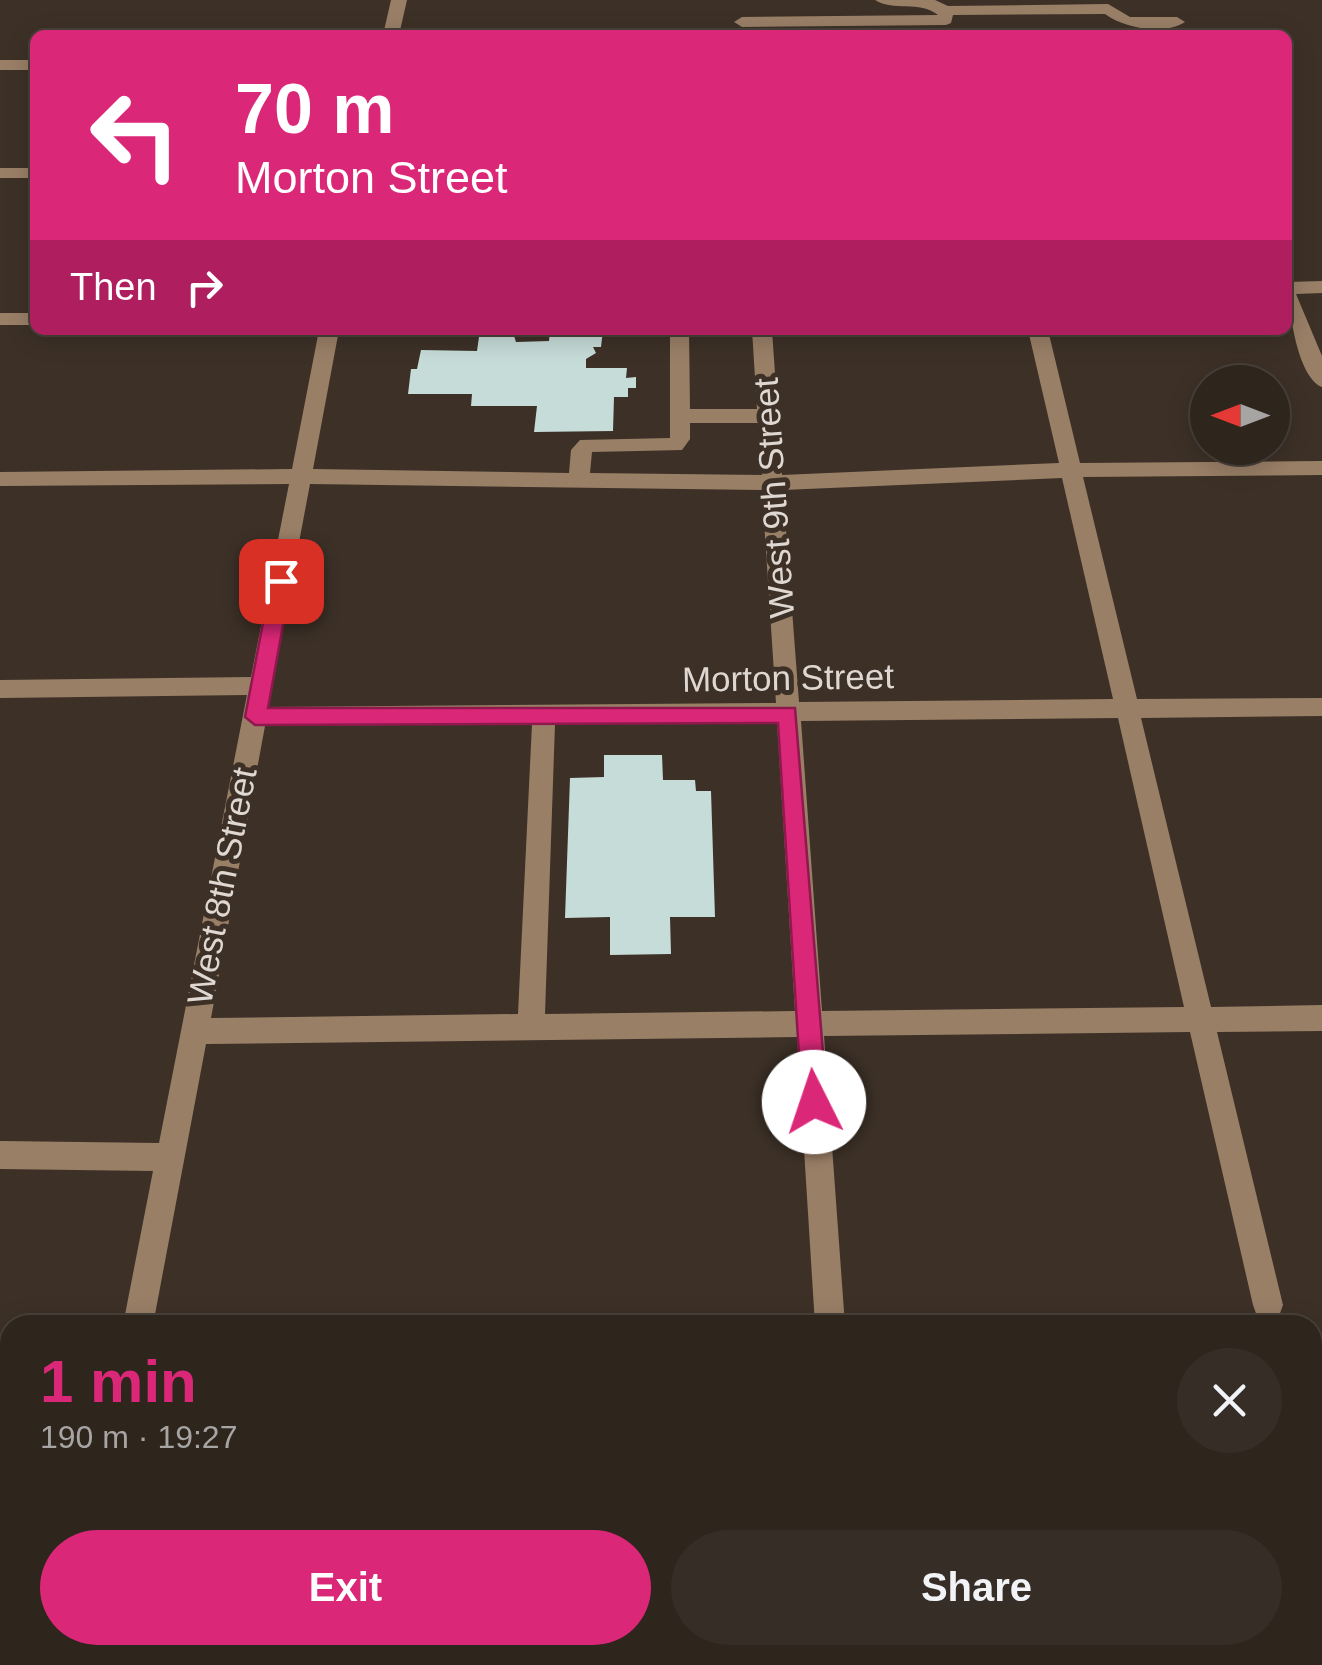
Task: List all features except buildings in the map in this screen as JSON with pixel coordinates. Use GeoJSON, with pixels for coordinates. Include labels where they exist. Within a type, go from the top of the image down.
{"type":"FeatureCollection","features":[{"type":"Feature","properties":{"kind":"street"},"geometry":{"type":"LineString","coordinates":[[392,30],[399,0]]}},
{"type":"Feature","properties":{"kind":"street"},"geometry":{"type":"LineString","coordinates":[[740,0],[742,29],[946,20],[958,11]]}},
{"type":"Feature","properties":{"kind":"street"},"geometry":{"type":"LineString","coordinates":[[883,0],[924,0],[958,11],[1108,8],[1126,22],[1180,28],[1168,0]]}},
{"type":"Feature","properties":{"kind":"street"},"geometry":{"type":"LineString","coordinates":[[0,65],[30,65]]}},
{"type":"Feature","properties":{"kind":"street"},"geometry":{"type":"LineString","coordinates":[[0,173],[30,172]]}},
{"type":"Feature","properties":{"kind":"street"},"geometry":{"type":"LineString","coordinates":[[1292,288],[1322,288]]}},
{"type":"Feature","properties":{"kind":"street"},"geometry":{"type":"LineString","coordinates":[[1292,306],[1322,380]]}},
{"type":"Feature","properties":{"kind":"street"},"geometry":{"type":"LineString","coordinates":[[0,318],[30,318]]}},
{"type":"Feature","properties":{"kind":"street","name":"West 8th Street"},"geometry":{"type":"LineString","coordinates":[[140,1315],[327,335]]}},
{"type":"Feature","properties":{"kind":"street"},"geometry":{"type":"LineString","coordinates":[[579,482],[581,450],[587,445],[675,445],[680,439],[679,335]]}},
{"type":"Feature","properties":{"kind":"street","name":"West 9th Street"},"geometry":{"type":"LineString","coordinates":[[762,335],[829,1315]]}},
{"type":"Feature","properties":{"kind":"street"},"geometry":{"type":"LineString","coordinates":[[1039,335],[1268,1305]]}},
{"type":"Feature","properties":{"kind":"street"},"geometry":{"type":"LineString","coordinates":[[680,416],[769,416]]}},
{"type":"Feature","properties":{"kind":"street"},"geometry":{"type":"LineString","coordinates":[[0,479],[301,476],[775,483],[1071,470],[1322,468]]}},
{"type":"Feature","properties":{"kind":"street"},"geometry":{"type":"LineString","coordinates":[[0,689],[261,686]]}},
{"type":"Feature","properties":{"kind":"street","name":"Morton Street"},"geometry":{"type":"LineString","coordinates":[[255,717],[1322,707]]}},
{"type":"Feature","properties":{"kind":"street"},"geometry":{"type":"LineString","coordinates":[[531,1029],[544,715]]}},
{"type":"Feature","properties":{"kind":"street"},"geometry":{"type":"LineString","coordinates":[[194,1031],[810,1028],[1322,1018]]}},
{"type":"Feature","properties":{"kind":"street"},"geometry":{"type":"LineString","coordinates":[[0,1155],[170,1157]]}},
{"type":"Feature","properties":{"kind":"route"},"geometry":{"type":"LineString","coordinates":[[281,581],[255,717],[788,714],[814,1102]]}}]}
